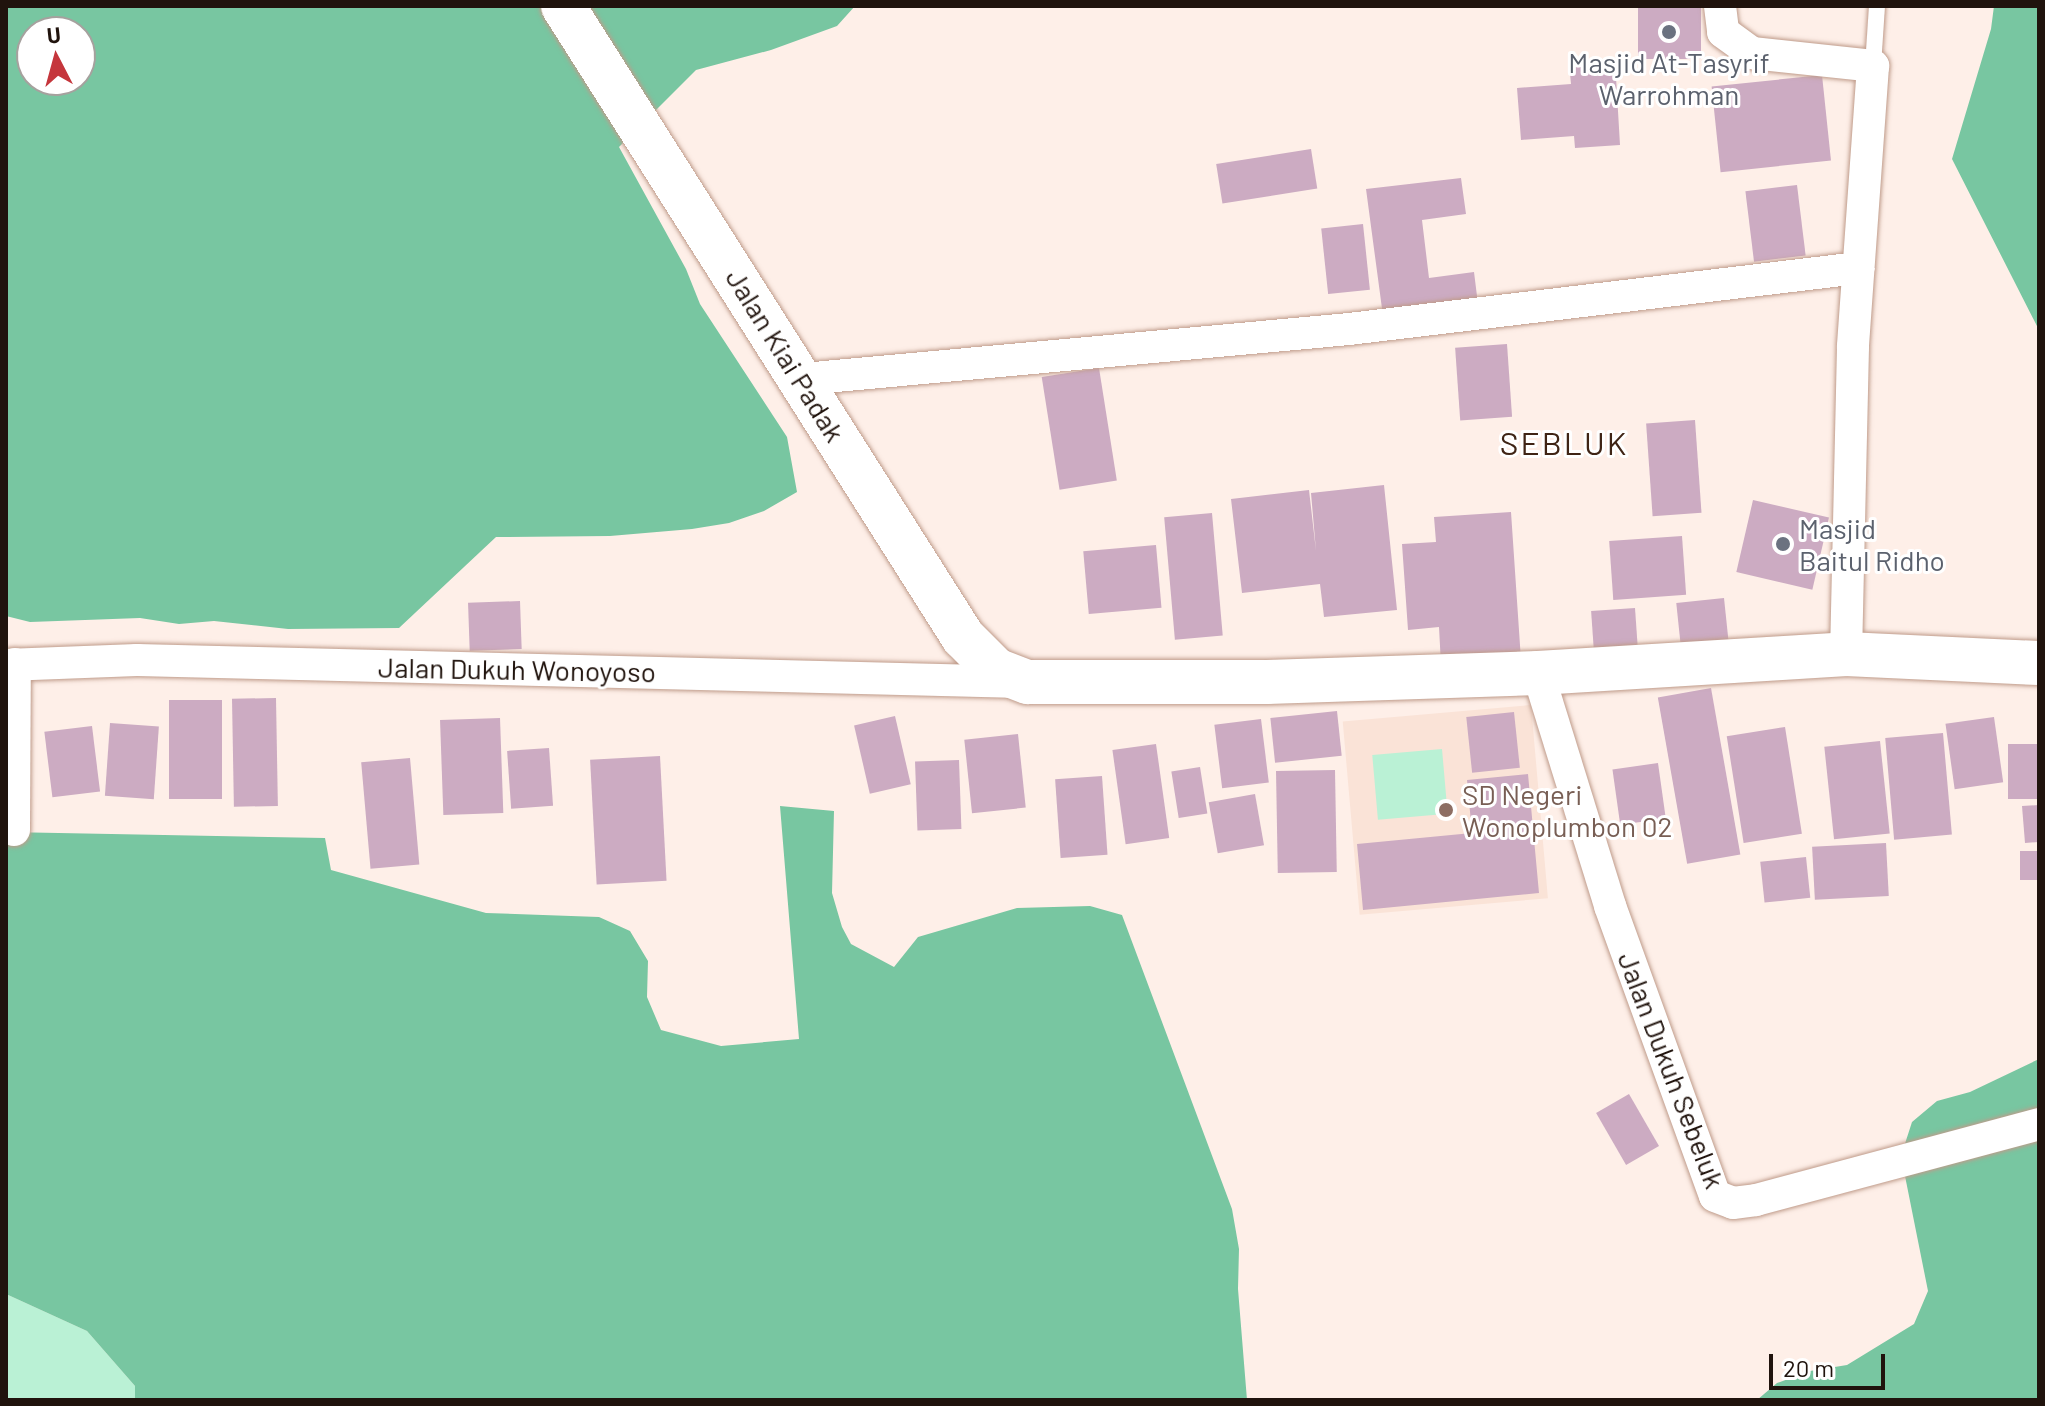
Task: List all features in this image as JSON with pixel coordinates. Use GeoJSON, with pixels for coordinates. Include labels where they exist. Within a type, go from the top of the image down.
{"type":"FeatureCollection","features":[{"type":"Feature","properties":{"kind":"street","name":"Jalan Kiai Padak"},"geometry":{"type":"LineString","coordinates":[[563,6],[803,379],[963,637],[996,670],[1028,682]]}},
{"type":"Feature","properties":{"kind":"street"},"geometry":{"type":"LineString","coordinates":[[1720,6],[1723,32],[1752,53],[1873,66],[1865,209],[1858,268],[1846,654]]}},
{"type":"Feature","properties":{"kind":"street"},"geometry":{"type":"LineString","coordinates":[[803,379],[1349,329],[1858,268]]}},
{"type":"Feature","properties":{"kind":"street"},"geometry":{"type":"LineString","coordinates":[[1028,682],[1267,682],[1538,673],[1846,654],[2039,663]]}},
{"type":"Feature","properties":{"kind":"street","name":"Jalan Dukuh Wonoyoso"},"geometry":{"type":"LineString","coordinates":[[10,664],[137,660],[1028,682]]}},
{"type":"Feature","properties":{"kind":"street"},"geometry":{"type":"LineString","coordinates":[[10,664],[14,830]]}},
{"type":"Feature","properties":{"kind":"street","name":"Jalan Dukuh Sebeluk"},"geometry":{"type":"LineString","coordinates":[[1538,673],[1610,906],[1715,1196],[1733,1203],[1756,1200],[2039,1124]]}},
{"type":"Feature","properties":{"kind":"lane"},"geometry":{"type":"LineString","coordinates":[[1873,66],[1877,6]]}},
{"type":"Feature","properties":{"kind":"shaded area","name":"SD Negeri Wonoplumbon 02"},"geometry":{"type":"Polygon","coordinates":[[[1531,705],[1548,898],[1360,915],[1343,721],[1531,705]]]}},
{"type":"Feature","properties":{"kind":"green space"},"geometry":{"type":"Polygon","coordinates":[[[6,6],[855,6],[837,26],[771,50],[696,70],[619,147],[686,269],[700,304],[787,437],[797,492],[764,511],[729,523],[692,529],[610,536],[496,537],[399,628],[288,629],[214,621],[179,624],[140,618],[30,622],[6,616],[6,6]]]}},
{"type":"Feature","properties":{"kind":"green space"},"geometry":{"type":"Polygon","coordinates":[[[1994,6],[2039,6],[2039,330],[1952,159],[1991,29],[1994,6]]]}},
{"type":"Feature","properties":{"kind":"green space"},"geometry":{"type":"Polygon","coordinates":[[[1442,749],[1448,814],[1378,820],[1372,755],[1442,749]]]}},
{"type":"Feature","properties":{"kind":"green space"},"geometry":{"type":"Polygon","coordinates":[[[780,806],[834,811],[832,893],[842,927],[851,944],[894,967],[918,937],[1017,908],[1090,906],[1122,915],[1232,1209],[1239,1249],[1238,1289],[1247,1400],[135,1400],[135,1386],[87,1331],[6,1294],[6,832],[325,838],[331,870],[486,913],[599,917],[630,931],[648,961],[647,997],[661,1030],[721,1046],[799,1039],[780,806]]]}},
{"type":"Feature","properties":{"kind":"green space"},"geometry":{"type":"Polygon","coordinates":[[[2039,1059],[2039,1400],[1757,1400],[1777,1383],[1810,1371],[1847,1365],[1914,1324],[1928,1291],[1901,1156],[1912,1122],[1937,1101],[1970,1092],[2039,1059]]]}},
{"type":"Feature","properties":{"kind":"green space"},"geometry":{"type":"Polygon","coordinates":[[[6,1294],[87,1331],[135,1386],[135,1400],[6,1400],[6,1294]]]}},
{"type":"Feature","properties":{"kind":"building","name":"Masjid At-Tasyrif Warrohman"},"geometry":{"type":"Polygon","coordinates":[[[1638,6],[1701,6],[1701,59],[1638,59],[1638,6]]]}},
{"type":"Feature","properties":{"kind":"building"},"geometry":{"type":"Polygon","coordinates":[[[1615,60],[1620,145],[1575,148],[1574,136],[1521,140],[1517,88],[1571,84],[1569,63],[1615,60]]]}},
{"type":"Feature","properties":{"kind":"building"},"geometry":{"type":"Polygon","coordinates":[[[1822,75],[1831,161],[1721,172],[1712,87],[1822,75]]]}},
{"type":"Feature","properties":{"kind":"building"},"geometry":{"type":"Polygon","coordinates":[[[1311,149],[1317,189],[1222,204],[1216,164],[1311,149]]]}},
{"type":"Feature","properties":{"kind":"building"},"geometry":{"type":"Polygon","coordinates":[[[1461,178],[1466,214],[1422,220],[1429,278],[1474,272],[1478,304],[1383,316],[1366,189],[1461,178]]]}},
{"type":"Feature","properties":{"kind":"building"},"geometry":{"type":"Polygon","coordinates":[[[1797,185],[1806,255],[1754,262],[1745,191],[1797,185]]]}},
{"type":"Feature","properties":{"kind":"building"},"geometry":{"type":"Polygon","coordinates":[[[1363,224],[1370,290],[1328,294],[1321,228],[1363,224]]]}},
{"type":"Feature","properties":{"kind":"building"},"geometry":{"type":"Polygon","coordinates":[[[1507,344],[1512,417],[1460,420],[1455,348],[1507,344]]]}},
{"type":"Feature","properties":{"kind":"building"},"geometry":{"type":"Polygon","coordinates":[[[1099,368],[1117,481],[1060,490],[1042,377],[1099,368]]]}},
{"type":"Feature","properties":{"kind":"building"},"geometry":{"type":"Polygon","coordinates":[[[1695,420],[1701,513],[1653,516],[1646,423],[1695,420]]]}},
{"type":"Feature","properties":{"kind":"building"},"geometry":{"type":"Polygon","coordinates":[[[1384,485],[1397,610],[1324,617],[1320,584],[1242,593],[1231,499],[1309,490],[1316,551],[1311,493],[1384,485]]]}},
{"type":"Feature","properties":{"kind":"building","name":"Masjid Baitul Ridho"},"geometry":{"type":"Polygon","coordinates":[[[1753,500],[1829,518],[1812,590],[1736,572],[1753,500]]]}},
{"type":"Feature","properties":{"kind":"building"},"geometry":{"type":"Polygon","coordinates":[[[1511,512],[1521,660],[1441,665],[1439,627],[1408,630],[1402,544],[1436,542],[1434,517],[1511,512]]]}},
{"type":"Feature","properties":{"kind":"building"},"geometry":{"type":"Polygon","coordinates":[[[1212,513],[1223,636],[1175,640],[1164,517],[1212,513]]]}},
{"type":"Feature","properties":{"kind":"building"},"geometry":{"type":"Polygon","coordinates":[[[1682,536],[1686,595],[1613,600],[1609,541],[1682,536]]]}},
{"type":"Feature","properties":{"kind":"building"},"geometry":{"type":"Polygon","coordinates":[[[1156,545],[1161,608],[1089,614],[1083,551],[1156,545]]]}},
{"type":"Feature","properties":{"kind":"building"},"geometry":{"type":"Polygon","coordinates":[[[1724,598],[1730,654],[1682,659],[1676,603],[1724,598]]]}},
{"type":"Feature","properties":{"kind":"building"},"geometry":{"type":"Polygon","coordinates":[[[520,601],[522,649],[470,651],[468,603],[520,601]]]}},
{"type":"Feature","properties":{"kind":"building"},"geometry":{"type":"Polygon","coordinates":[[[1635,608],[1638,652],[1594,655],[1591,611],[1635,608]]]}},
{"type":"Feature","properties":{"kind":"building"},"geometry":{"type":"Polygon","coordinates":[[[1711,688],[1740,854],[1687,864],[1658,697],[1711,688]]]}},
{"type":"Feature","properties":{"kind":"building"},"geometry":{"type":"Polygon","coordinates":[[[276,698],[278,806],[234,807],[232,699],[276,698]]]}},
{"type":"Feature","properties":{"kind":"building"},"geometry":{"type":"Polygon","coordinates":[[[169,700],[222,700],[222,799],[169,799],[169,700]]]}},
{"type":"Feature","properties":{"kind":"building"},"geometry":{"type":"Polygon","coordinates":[[[1337,711],[1342,756],[1275,763],[1270,718],[1337,711]]]}},
{"type":"Feature","properties":{"kind":"building"},"geometry":{"type":"Polygon","coordinates":[[[1514,712],[1520,768],[1472,773],[1466,717],[1514,712]]]}},
{"type":"Feature","properties":{"kind":"building"},"geometry":{"type":"Polygon","coordinates":[[[895,716],[911,784],[870,794],[854,725],[895,716]]]}},
{"type":"Feature","properties":{"kind":"building"},"geometry":{"type":"Polygon","coordinates":[[[1994,717],[2003,782],[1955,789],[1945,724],[1994,717]]]}},
{"type":"Feature","properties":{"kind":"building"},"geometry":{"type":"Polygon","coordinates":[[[500,718],[503,813],[443,815],[440,720],[500,718]]]}},
{"type":"Feature","properties":{"kind":"building"},"geometry":{"type":"Polygon","coordinates":[[[1261,719],[1269,783],[1222,788],[1214,725],[1261,719]]]}},
{"type":"Feature","properties":{"kind":"building"},"geometry":{"type":"Polygon","coordinates":[[[110,723],[159,726],[154,799],[105,796],[110,723]]]}},
{"type":"Feature","properties":{"kind":"building"},"geometry":{"type":"Polygon","coordinates":[[[92,726],[100,792],[52,797],[44,732],[92,726]]]}},
{"type":"Feature","properties":{"kind":"building"},"geometry":{"type":"Polygon","coordinates":[[[1785,727],[1802,834],[1744,843],[1727,736],[1785,727]]]}},
{"type":"Feature","properties":{"kind":"building"},"geometry":{"type":"Polygon","coordinates":[[[1943,733],[1952,835],[1894,840],[1885,738],[1943,733]]]}},
{"type":"Feature","properties":{"kind":"building"},"geometry":{"type":"Polygon","coordinates":[[[1018,734],[1026,808],[972,813],[964,740],[1018,734]]]}},
{"type":"Feature","properties":{"kind":"building"},"geometry":{"type":"Polygon","coordinates":[[[1880,741],[1890,833],[1834,839],[1824,747],[1880,741]]]}},
{"type":"Feature","properties":{"kind":"building"},"geometry":{"type":"Polygon","coordinates":[[[1156,744],[1169,838],[1126,844],[1112,750],[1156,744]]]}},
{"type":"Feature","properties":{"kind":"building"},"geometry":{"type":"Polygon","coordinates":[[[2008,744],[2039,744],[2039,799],[2008,799],[2008,744]]]}},
{"type":"Feature","properties":{"kind":"building"},"geometry":{"type":"Polygon","coordinates":[[[549,748],[553,806],[511,809],[507,751],[549,748]]]}},
{"type":"Feature","properties":{"kind":"building"},"geometry":{"type":"Polygon","coordinates":[[[660,756],[667,881],[597,884],[590,760],[660,756]]]}},
{"type":"Feature","properties":{"kind":"building"},"geometry":{"type":"Polygon","coordinates":[[[410,758],[419,865],[371,869],[361,762],[410,758]]]}},
{"type":"Feature","properties":{"kind":"building"},"geometry":{"type":"Polygon","coordinates":[[[959,760],[961,829],[917,830],[915,762],[959,760]]]}},
{"type":"Feature","properties":{"kind":"building"},"geometry":{"type":"Polygon","coordinates":[[[1658,763],[1666,818],[1620,825],[1612,769],[1658,763]]]}},
{"type":"Feature","properties":{"kind":"building"},"geometry":{"type":"Polygon","coordinates":[[[1200,767],[1207,813],[1179,818],[1171,772],[1200,767]]]}},
{"type":"Feature","properties":{"kind":"building"},"geometry":{"type":"Polygon","coordinates":[[[1335,770],[1337,872],[1278,873],[1276,771],[1335,770]]]}},
{"type":"Feature","properties":{"kind":"building"},"geometry":{"type":"Polygon","coordinates":[[[1528,774],[1539,893],[1363,910],[1357,844],[1472,833],[1467,780],[1528,774]]]}},
{"type":"Feature","properties":{"kind":"building"},"geometry":{"type":"Polygon","coordinates":[[[1102,776],[1108,855],[1061,858],[1055,779],[1102,776]]]}},
{"type":"Feature","properties":{"kind":"building"},"geometry":{"type":"Polygon","coordinates":[[[1255,794],[1264,845],[1218,853],[1209,802],[1255,794]]]}},
{"type":"Feature","properties":{"kind":"building"},"geometry":{"type":"Polygon","coordinates":[[[2039,805],[2039,842],[2025,843],[2022,806],[2039,805]]]}},
{"type":"Feature","properties":{"kind":"building"},"geometry":{"type":"Polygon","coordinates":[[[1886,843],[1889,896],[1815,900],[1812,847],[1886,843]]]}},
{"type":"Feature","properties":{"kind":"building"},"geometry":{"type":"Polygon","coordinates":[[[2020,851],[2039,851],[2039,880],[2020,880],[2020,851]]]}},
{"type":"Feature","properties":{"kind":"building"},"geometry":{"type":"Polygon","coordinates":[[[1806,857],[1810,898],[1765,903],[1760,862],[1806,857]]]}},
{"type":"Feature","properties":{"kind":"building"},"geometry":{"type":"Polygon","coordinates":[[[1629,1094],[1659,1146],[1626,1165],[1596,1113],[1629,1094]]]}},
{"type":"Feature","properties":{"kind":"place","name":"Masjid At-Tasyrif Warrohman"},"geometry":{"type":"Point","coordinates":[1669,32]}},
{"type":"Feature","properties":{"kind":"place","name":"Masjid Baitul Ridho"},"geometry":{"type":"Point","coordinates":[1783,544]}},
{"type":"Feature","properties":{"kind":"place","name":"SD Negeri Wonoplumbon 02"},"geometry":{"type":"Point","coordinates":[1446,810]}},
{"type":"Feature","properties":{"kind":"district","name":"SEBLUK"},"geometry":{"type":"Point","coordinates":[1564,442]}}]}
